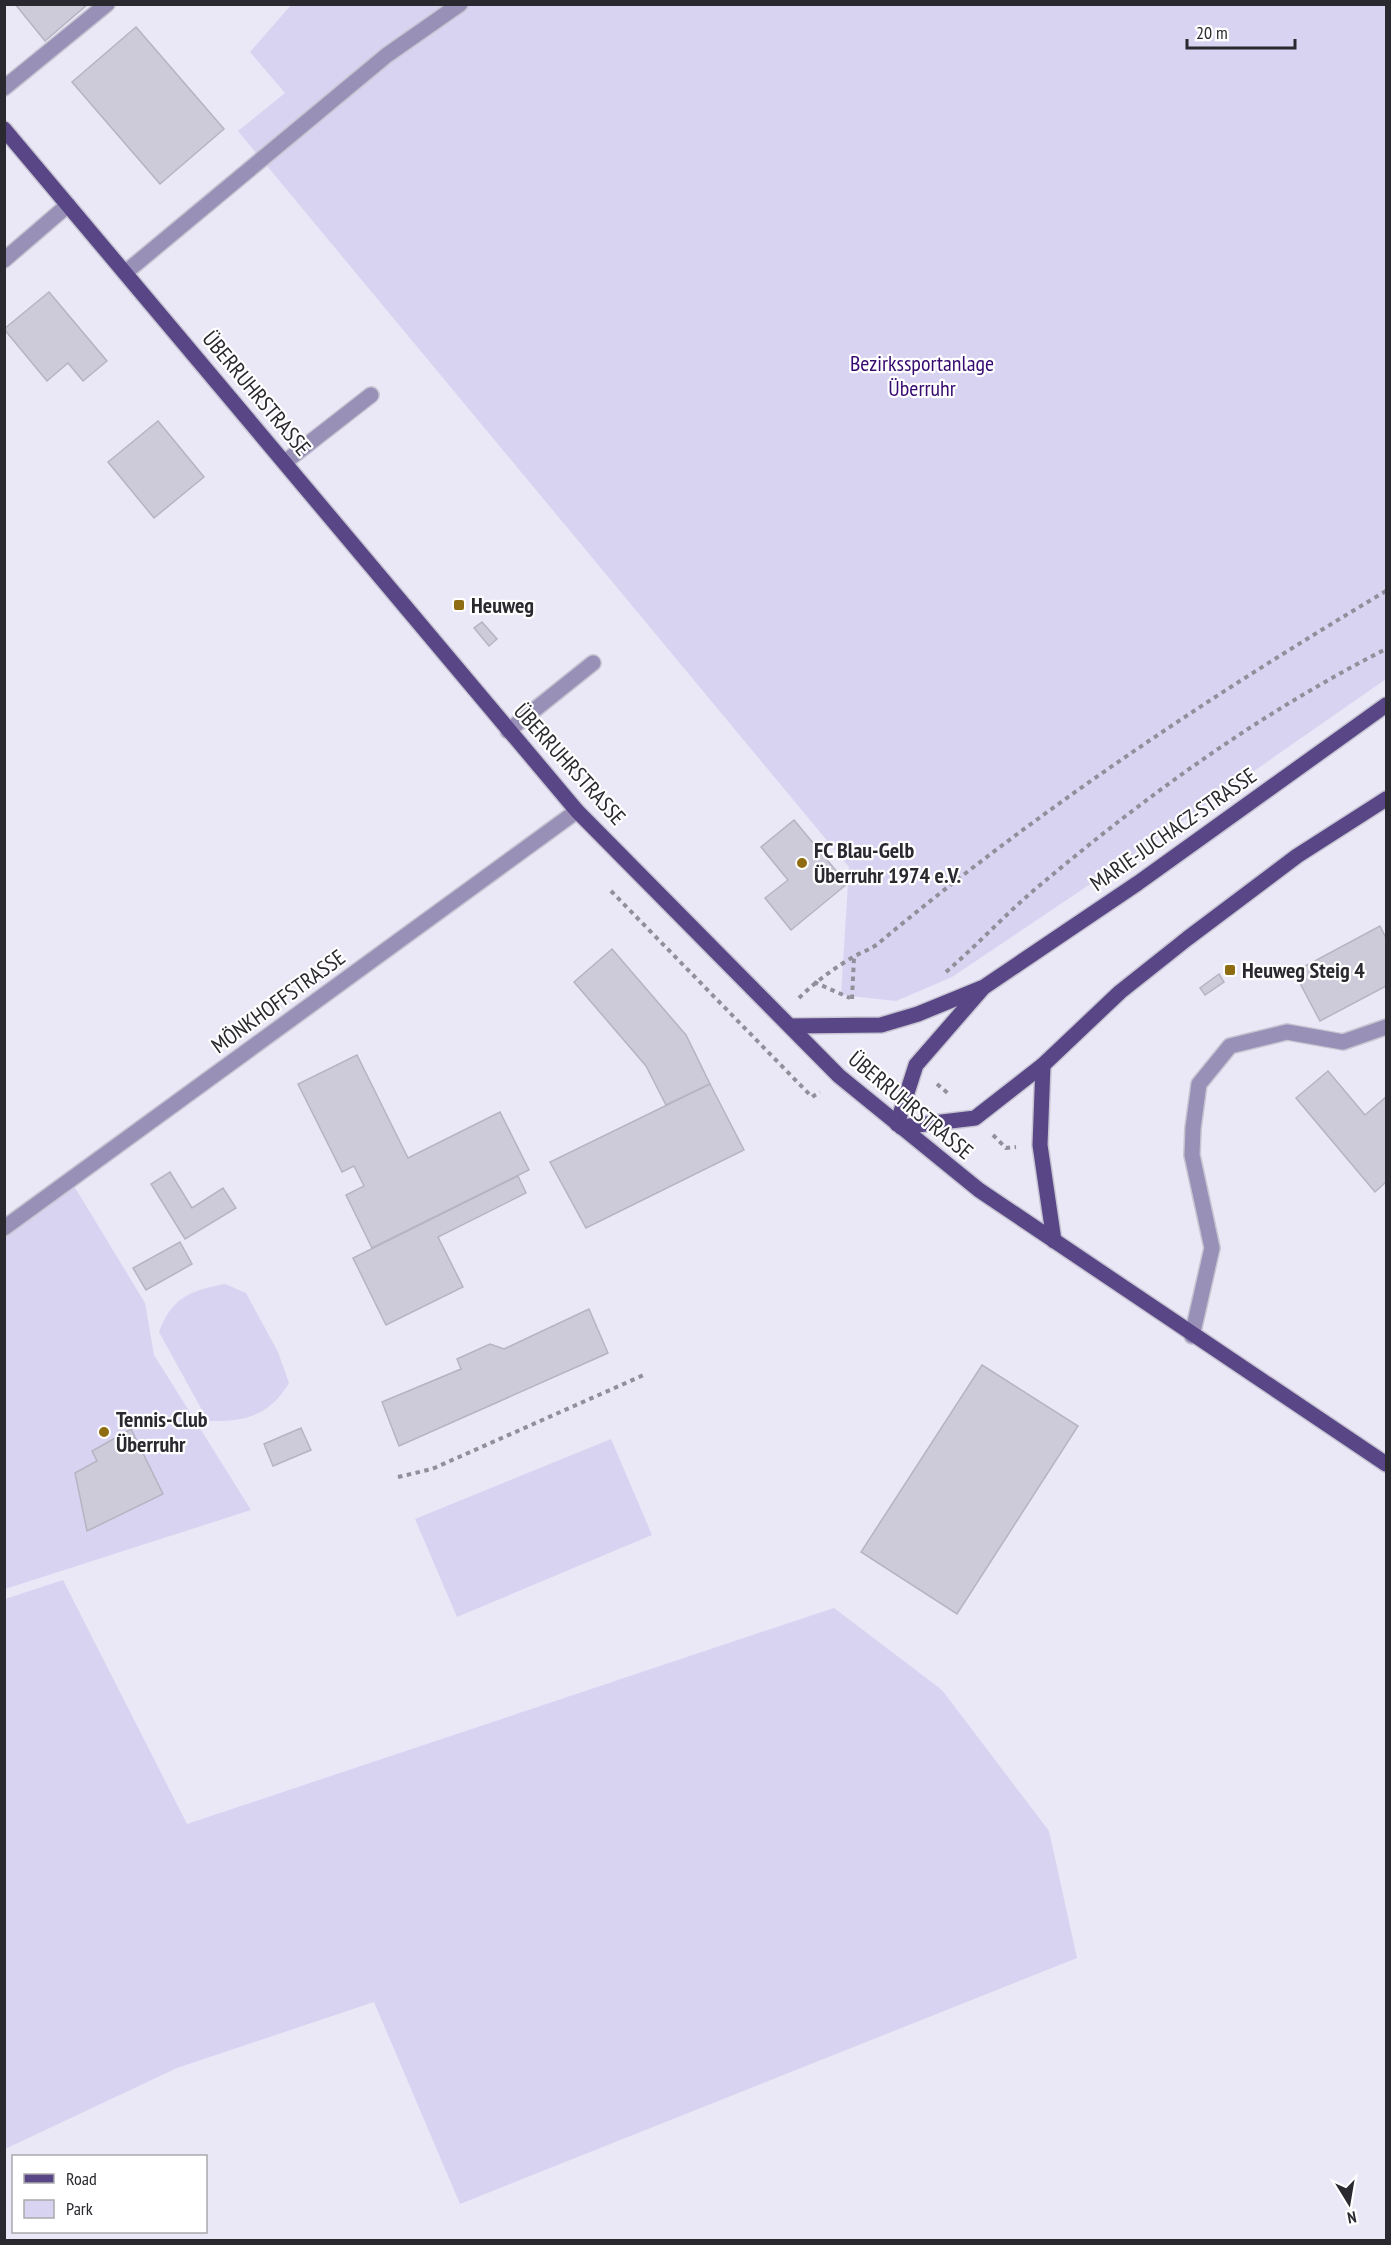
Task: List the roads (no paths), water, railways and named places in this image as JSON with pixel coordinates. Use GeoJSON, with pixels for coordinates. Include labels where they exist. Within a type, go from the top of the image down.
{"type":"FeatureCollection","features":[{"type":"Feature","properties":{"kind":"main road","name":"ÜBERRUHRSTRASSE"},"geometry":{"type":"LineString","coordinates":[[4,129],[508,731],[578,811],[839,1076],[979,1190],[1192,1336],[1386,1464]]}},
{"type":"Feature","properties":{"kind":"main road","name":"MARIE-JUCHACZ-STRASSE"},"geometry":{"type":"LineString","coordinates":[[786,1021],[881,1025],[984,987],[1138,883],[1386,705]]}},
{"type":"Feature","properties":{"kind":"main road"},"geometry":{"type":"LineString","coordinates":[[899,1126],[975,1118],[1043,1065],[1120,992],[1188,938],[1297,856],[1386,799]]}},
{"type":"Feature","properties":{"kind":"main road","name":"MARIE-JUCHACZ-STRASSE"},"geometry":{"type":"LineString","coordinates":[[899,1126],[916,1065],[984,987]]}},
{"type":"Feature","properties":{"kind":"main road"},"geometry":{"type":"LineString","coordinates":[[1043,1065],[1040,1145],[1054,1241]]}},
{"type":"Feature","properties":{"kind":"street"},"geometry":{"type":"LineString","coordinates":[[4,88],[107,4]]}},
{"type":"Feature","properties":{"kind":"street"},"geometry":{"type":"LineString","coordinates":[[126,272],[387,56],[460,4]]}},
{"type":"Feature","properties":{"kind":"street"},"geometry":{"type":"LineString","coordinates":[[4,260],[68,206]]}},
{"type":"Feature","properties":{"kind":"street"},"geometry":{"type":"LineString","coordinates":[[285,462],[371,394]]}},
{"type":"Feature","properties":{"kind":"street"},"geometry":{"type":"LineString","coordinates":[[508,731],[593,663]]}},
{"type":"Feature","properties":{"kind":"street","name":"MÖNKHOFFSTRASSE"},"geometry":{"type":"LineString","coordinates":[[4,1228],[578,811]]}},
{"type":"Feature","properties":{"kind":"street"},"geometry":{"type":"LineString","coordinates":[[1192,1336],[1212,1248],[1192,1155],[1192,1128],[1199,1084],[1230,1046],[1287,1032],[1343,1042],[1386,1027]]}},
{"type":"Feature","properties":{"kind":"place","name":"Heuweg"},"geometry":{"type":"Point","coordinates":[459,605]}},
{"type":"Feature","properties":{"kind":"place","name":"FC Blau-Gelb Überruhr 1974 e.V."},"geometry":{"type":"Point","coordinates":[802,863]}},
{"type":"Feature","properties":{"kind":"place","name":"Heuweg Steig 4"},"geometry":{"type":"Point","coordinates":[1230,970]}},
{"type":"Feature","properties":{"kind":"place","name":"Tennis-Club Überruhr"},"geometry":{"type":"Point","coordinates":[104,1432]}},
{"type":"Feature","properties":{"kind":"park label","name":"Bezirkssportanlage Überruhr"},"geometry":{"type":"Point","coordinates":[922,376]}}]}
